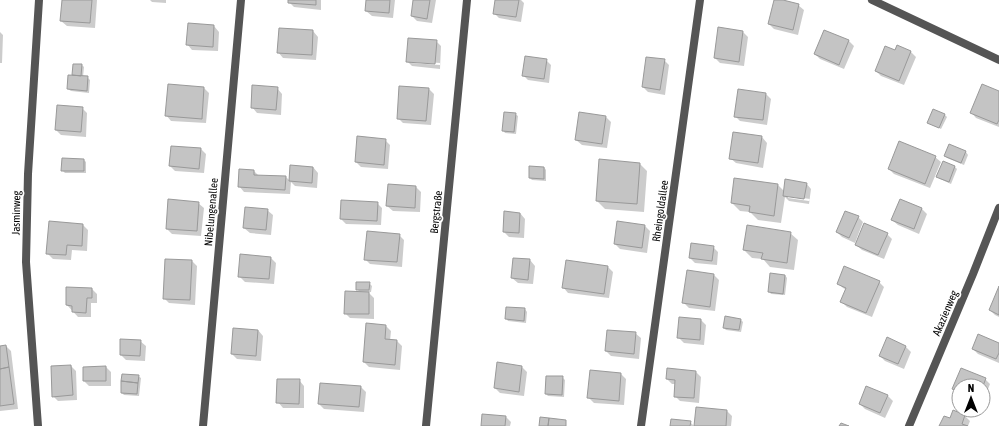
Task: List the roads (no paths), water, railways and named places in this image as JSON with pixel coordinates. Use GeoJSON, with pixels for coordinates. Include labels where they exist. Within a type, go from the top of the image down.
{"type":"FeatureCollection","features":[{"type":"Feature","properties":{"kind":"street","name":"Jasminweg"},"geometry":{"type":"LineString","coordinates":[[38,426],[26,262],[28,174],[39,0]]}},
{"type":"Feature","properties":{"kind":"street","name":"Nibelungenallee"},"geometry":{"type":"LineString","coordinates":[[203,426],[241,0]]}},
{"type":"Feature","properties":{"kind":"street","name":"Bergstraße"},"geometry":{"type":"LineString","coordinates":[[426,426],[467,0]]}},
{"type":"Feature","properties":{"kind":"street","name":"Rheingoldallee"},"geometry":{"type":"LineString","coordinates":[[641,426],[700,0]]}},
{"type":"Feature","properties":{"kind":"street"},"geometry":{"type":"LineString","coordinates":[[872,0],[999,60]]}},
{"type":"Feature","properties":{"kind":"street","name":"Akazienweg"},"geometry":{"type":"LineString","coordinates":[[909,426],[974,274],[999,208]]}}]}
